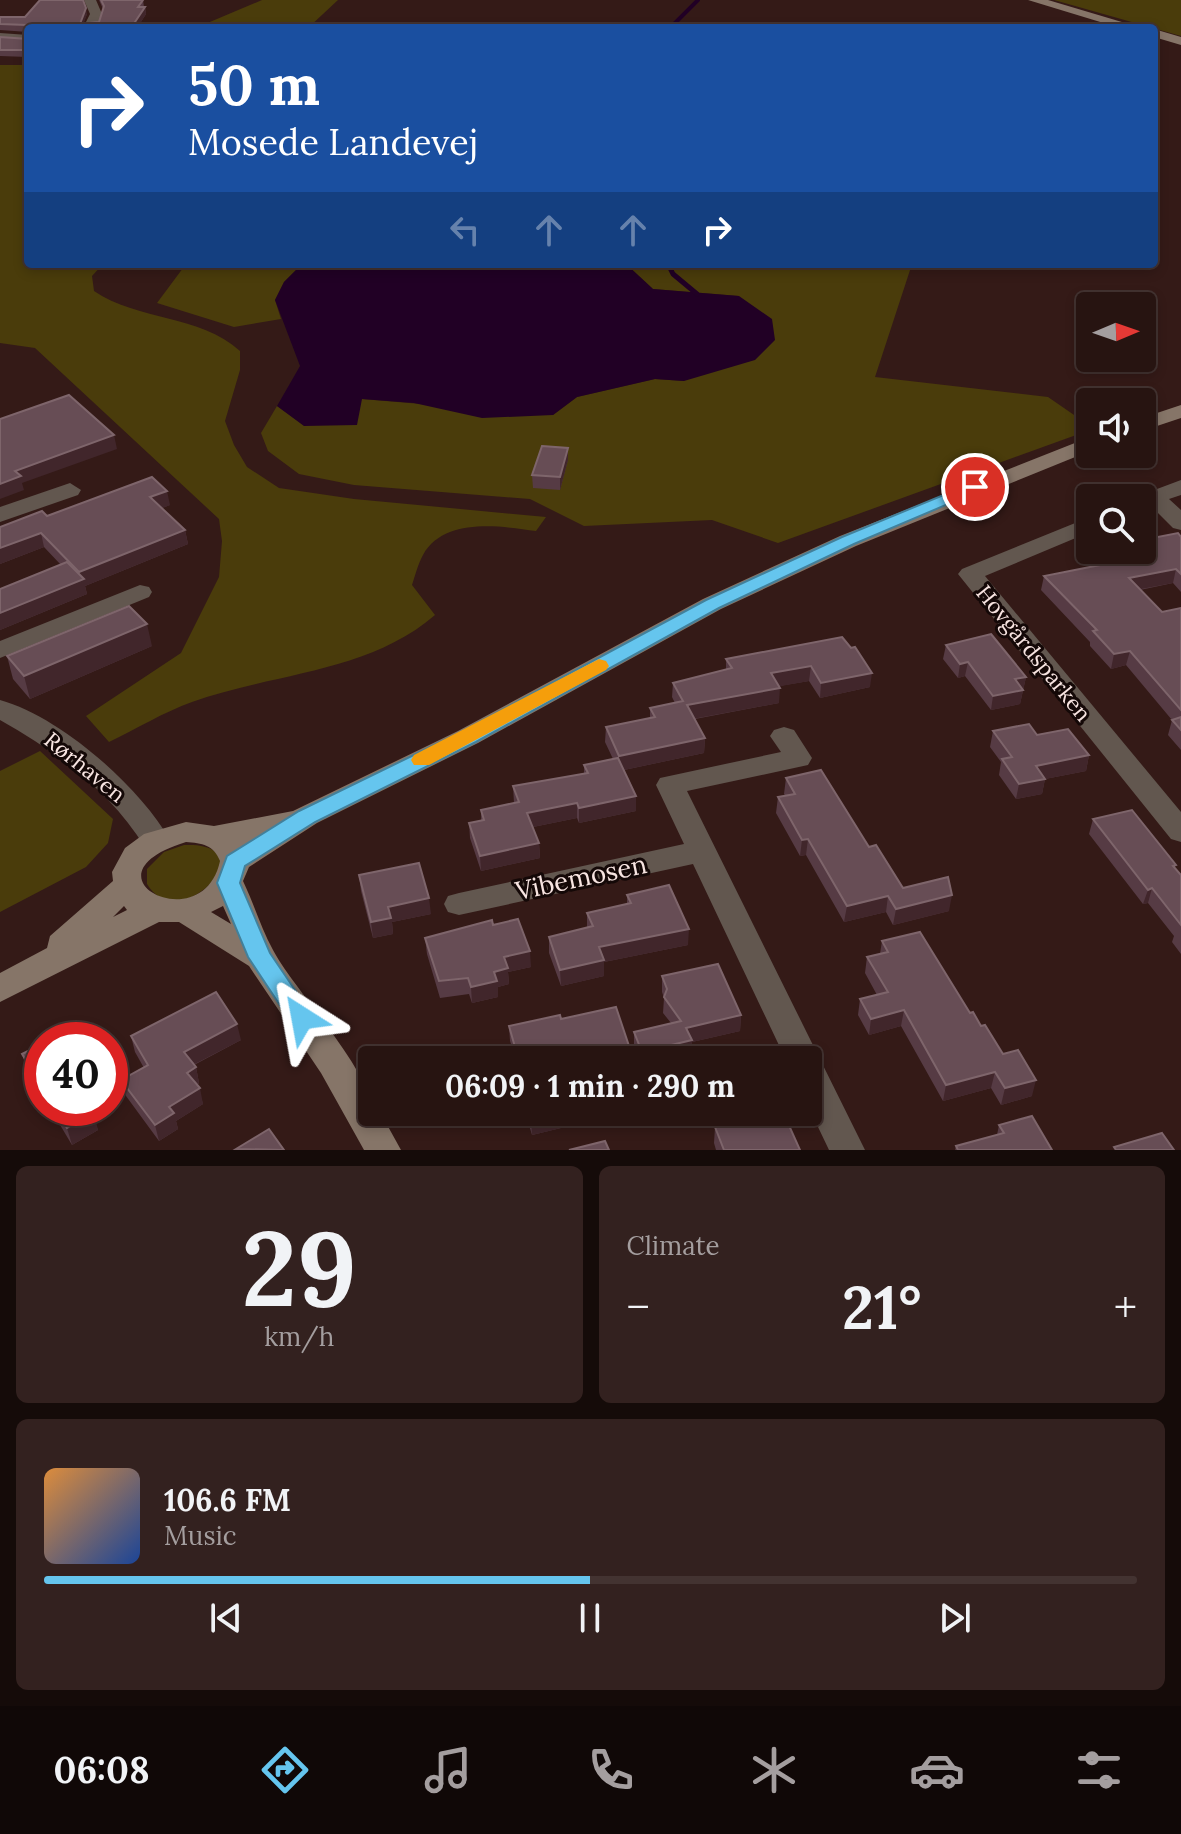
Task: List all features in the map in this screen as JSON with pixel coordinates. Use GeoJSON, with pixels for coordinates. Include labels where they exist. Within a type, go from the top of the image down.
{"type":"FeatureCollection","features":[{"type":"Feature","properties":{"kind":"main road"},"geometry":{"type":"LineString","coordinates":[[1034,0],[1121,24]]}},
{"type":"Feature","properties":{"kind":"main road"},"geometry":{"type":"LineString","coordinates":[[1158,34],[1181,41]]}},
{"type":"Feature","properties":{"kind":"main road"},"geometry":{"type":"LineString","coordinates":[[1156,420],[1181,411]]}},
{"type":"Feature","properties":{"kind":"main road"},"geometry":{"type":"LineString","coordinates":[[0,989],[38,966],[169,910],[210,900],[232,872],[307,816],[468,737],[712,604],[848,541],[1076,449]]}},
{"type":"Feature","properties":{"kind":"main road"},"geometry":{"type":"LineString","coordinates":[[260,957],[169,910],[142,905],[126,887],[125,874],[130,861],[155,840],[186,832],[215,836],[307,816]]}},
{"type":"Feature","properties":{"kind":"main road"},"geometry":{"type":"LineString","coordinates":[[215,836],[225,842],[260,957],[333,1063],[383,1150]]}},
{"type":"Feature","properties":{"kind":"main road"},"geometry":{"type":"LineString","coordinates":[[38,966],[126,887]]}},
{"type":"Feature","properties":{"kind":"street"},"geometry":{"type":"LineString","coordinates":[[90,0],[96,14],[92,24]]}},
{"type":"Feature","properties":{"kind":"street"},"geometry":{"type":"LineString","coordinates":[[0,37],[24,39]]}},
{"type":"Feature","properties":{"kind":"street"},"geometry":{"type":"LineString","coordinates":[[1156,497],[1181,487]]}},
{"type":"Feature","properties":{"kind":"street"},"geometry":{"type":"LineString","coordinates":[[0,515],[70,490]]}},
{"type":"Feature","properties":{"kind":"street"},"geometry":{"type":"LineString","coordinates":[[1156,506],[1181,523]]}},
{"type":"Feature","properties":{"kind":"street","name":"Hovgårdsparken"},"geometry":{"type":"LineString","coordinates":[[1076,530],[970,574],[1181,832]]}},
{"type":"Feature","properties":{"kind":"street"},"geometry":{"type":"LineString","coordinates":[[0,650],[140,592]]}},
{"type":"Feature","properties":{"kind":"street","name":"Rørhaven"},"geometry":{"type":"LineString","coordinates":[[0,709],[43,732],[92,768],[141,815],[155,840]]}},
{"type":"Feature","properties":{"kind":"street"},"geometry":{"type":"LineString","coordinates":[[784,736],[798,758],[670,785],[796,1046]]}},
{"type":"Feature","properties":{"kind":"street","name":"Vibemosen"},"geometry":{"type":"LineString","coordinates":[[459,904],[702,851]]}},
{"type":"Feature","properties":{"kind":"street"},"geometry":{"type":"LineString","coordinates":[[822,1099],[847,1150]]}},
{"type":"Feature","properties":{"kind":"shaded area"},"geometry":{"type":"Polygon","coordinates":[[[262,0],[338,0],[312,24],[205,24],[262,0]]]}},
{"type":"Feature","properties":{"kind":"shaded area"},"geometry":{"type":"Polygon","coordinates":[[[1054,0],[1181,0],[1181,36],[1158,29],[1158,24],[1139,24],[1054,0]]]}},
{"type":"Feature","properties":{"kind":"shaded area"},"geometry":{"type":"Polygon","coordinates":[[[0,65],[24,65],[24,268],[99,268],[92,276],[94,291],[130,308],[206,330],[240,351],[240,370],[225,421],[247,467],[279,488],[354,499],[546,517],[536,531],[474,527],[459,529],[432,543],[423,555],[412,585],[435,615],[409,634],[380,649],[350,660],[192,702],[109,742],[86,716],[181,653],[219,577],[222,541],[219,519],[35,348],[0,343],[0,65]]]}},
{"type":"Feature","properties":{"kind":"shaded area"},"geometry":{"type":"Polygon","coordinates":[[[183,268],[298,268],[284,282],[275,300],[281,319],[234,327],[157,303],[183,268]]]}},
{"type":"Feature","properties":{"kind":"shaded area"},"geometry":{"type":"Polygon","coordinates":[[[298,268],[630,268],[653,289],[739,296],[772,319],[775,340],[755,360],[684,381],[655,379],[577,397],[553,415],[482,418],[414,403],[362,399],[357,425],[304,426],[277,406],[300,366],[275,300],[284,282],[298,268]]]}},
{"type":"Feature","properties":{"kind":"shaded area"},"geometry":{"type":"Polygon","coordinates":[[[630,268],[911,268],[875,377],[1048,397],[1076,416],[1076,435],[778,543],[712,520],[584,526],[530,499],[354,485],[299,474],[268,451],[261,433],[277,406],[305,426],[362,399],[553,415],[577,397],[655,379],[684,381],[739,296],[653,289],[630,268]]]}},
{"type":"Feature","properties":{"kind":"shaded area"},"geometry":{"type":"Polygon","coordinates":[[[40,751],[113,819],[108,843],[86,867],[0,912],[0,771],[40,751]]]}},
{"type":"Feature","properties":{"kind":"shaded area"},"geometry":{"type":"Polygon","coordinates":[[[184,845],[208,848],[219,857],[219,870],[210,884],[196,895],[179,901],[162,898],[147,884],[147,869],[164,852],[184,845]]]}},
{"type":"Feature","properties":{"kind":"building"},"geometry":{"type":"Polygon","coordinates":[[[40,0],[83,0],[86,8],[80,24],[0,24],[0,17],[25,17],[40,0]]]}},
{"type":"Feature","properties":{"kind":"building"},"geometry":{"type":"Polygon","coordinates":[[[101,0],[143,0],[138,7],[145,7],[134,24],[80,24],[99,22],[104,6],[101,0]]]}},
{"type":"Feature","properties":{"kind":"building"},"geometry":{"type":"Polygon","coordinates":[[[0,37],[24,39],[24,50],[0,50],[0,37]]]}},
{"type":"Feature","properties":{"kind":"building"},"geometry":{"type":"Polygon","coordinates":[[[69,395],[114,435],[15,471],[21,476],[0,484],[0,419],[69,395]]]}},
{"type":"Feature","properties":{"kind":"building"},"geometry":{"type":"Polygon","coordinates":[[[542,446],[568,448],[560,477],[532,475],[542,446]]]}},
{"type":"Feature","properties":{"kind":"building"},"geometry":{"type":"Polygon","coordinates":[[[152,477],[167,491],[150,497],[185,530],[79,572],[41,533],[0,548],[0,527],[42,511],[47,516],[152,477]]]}},
{"type":"Feature","properties":{"kind":"building"},"geometry":{"type":"Polygon","coordinates":[[[1178,533],[1181,537],[1181,574],[1176,569],[1129,578],[1162,612],[1181,608],[1181,710],[1130,651],[1114,654],[1093,631],[1097,630],[1044,576],[1105,564],[1156,564],[1156,537],[1178,533]]]}},
{"type":"Feature","properties":{"kind":"building"},"geometry":{"type":"Polygon","coordinates":[[[67,562],[84,579],[0,613],[0,589],[67,562]]]}},
{"type":"Feature","properties":{"kind":"building"},"geometry":{"type":"Polygon","coordinates":[[[129,606],[147,624],[24,676],[7,656],[129,606]]]}},
{"type":"Feature","properties":{"kind":"building"},"geometry":{"type":"Polygon","coordinates":[[[991,634],[1026,677],[1015,679],[1023,690],[993,696],[968,662],[960,664],[946,645],[991,634]]]}},
{"type":"Feature","properties":{"kind":"building"},"geometry":{"type":"Polygon","coordinates":[[[842,637],[851,648],[855,647],[872,673],[821,683],[811,666],[771,673],[780,688],[687,705],[705,738],[619,756],[606,727],[655,717],[650,708],[683,701],[673,683],[732,668],[726,659],[842,637]]]}},
{"type":"Feature","properties":{"kind":"building"},"geometry":{"type":"Polygon","coordinates":[[[1181,717],[1181,730],[1172,720],[1181,717]]]}},
{"type":"Feature","properties":{"kind":"building"},"geometry":{"type":"Polygon","coordinates":[[[1029,724],[1037,735],[1068,729],[1089,755],[1036,766],[1045,779],[1019,784],[1002,759],[1012,757],[993,731],[1029,724]]]}},
{"type":"Feature","properties":{"kind":"building"},"geometry":{"type":"Polygon","coordinates":[[[618,758],[636,796],[579,808],[577,803],[527,813],[539,843],[480,856],[469,823],[484,820],[481,810],[519,802],[513,786],[588,773],[584,765],[618,758]]]}},
{"type":"Feature","properties":{"kind":"building"},"geometry":{"type":"Polygon","coordinates":[[[821,770],[869,847],[876,845],[903,888],[948,877],[952,895],[896,909],[888,896],[847,906],[808,839],[802,840],[778,797],[795,794],[786,778],[821,770]]]}},
{"type":"Feature","properties":{"kind":"building"},"geometry":{"type":"Polygon","coordinates":[[[1132,810],[1181,875],[1181,925],[1152,888],[1148,890],[1093,819],[1132,810]]]}},
{"type":"Feature","properties":{"kind":"building"},"geometry":{"type":"Polygon","coordinates":[[[419,863],[429,898],[388,907],[391,918],[371,922],[359,875],[419,863]]]}},
{"type":"Feature","properties":{"kind":"building"},"geometry":{"type":"Polygon","coordinates":[[[669,885],[689,929],[599,947],[604,960],[560,970],[549,937],[593,926],[587,913],[631,903],[627,895],[669,885]]]}},
{"type":"Feature","properties":{"kind":"building"},"geometry":{"type":"Polygon","coordinates":[[[518,919],[530,951],[504,957],[508,968],[494,972],[497,981],[471,987],[468,978],[439,981],[425,938],[492,920],[493,925],[518,919]]]}},
{"type":"Feature","properties":{"kind":"building"},"geometry":{"type":"Polygon","coordinates":[[[920,932],[970,1013],[973,1012],[981,1026],[985,1025],[1003,1054],[1018,1050],[1036,1080],[1005,1088],[995,1072],[946,1085],[904,1010],[871,1019],[860,999],[888,992],[867,957],[888,952],[882,941],[920,932]]]}},
{"type":"Feature","properties":{"kind":"building"},"geometry":{"type":"Polygon","coordinates":[[[718,964],[741,1015],[686,1028],[692,1040],[667,1046],[640,1046],[634,1032],[681,1021],[664,997],[667,989],[662,976],[718,964]]]}},
{"type":"Feature","properties":{"kind":"building"},"geometry":{"type":"Polygon","coordinates":[[[216,992],[237,1024],[184,1052],[196,1067],[187,1073],[200,1088],[169,1107],[174,1113],[155,1125],[128,1089],[128,1076],[148,1065],[131,1036],[216,992]]]}},
{"type":"Feature","properties":{"kind":"building"},"geometry":{"type":"Polygon","coordinates":[[[616,1007],[629,1046],[515,1046],[509,1026],[560,1015],[561,1019],[616,1007]]]}},
{"type":"Feature","properties":{"kind":"building"},"geometry":{"type":"Polygon","coordinates":[[[1032,1116],[1052,1150],[958,1150],[956,1146],[1004,1133],[999,1125],[1032,1116]]]}},
{"type":"Feature","properties":{"kind":"building"},"geometry":{"type":"Polygon","coordinates":[[[789,1126],[800,1150],[724,1150],[715,1127],[789,1126]]]}},
{"type":"Feature","properties":{"kind":"building"},"geometry":{"type":"Polygon","coordinates":[[[269,1129],[284,1150],[236,1149],[269,1129]]]}},
{"type":"Feature","properties":{"kind":"building"},"geometry":{"type":"Polygon","coordinates":[[[1162,1133],[1174,1150],[1116,1150],[1114,1147],[1162,1133]]]}},
{"type":"Feature","properties":{"kind":"building"},"geometry":{"type":"Polygon","coordinates":[[[605,1141],[609,1150],[569,1150],[605,1141]]]}},
{"type":"Feature","properties":{"kind":"waterway"},"geometry":{"type":"LineString","coordinates":[[674,24],[698,0]]}},
{"type":"Feature","properties":{"kind":"waterway"},"geometry":{"type":"LineString","coordinates":[[670,268],[697,294]]}},
{"type":"Feature","properties":{"kind":"slow traffic"},"geometry":{"type":"LineString","coordinates":[[421,760],[599,666]]}},
{"type":"Feature","properties":{"kind":"route"},"geometry":{"type":"LineString","coordinates":[[302,1018],[260,957],[229,883],[235,861],[307,816],[468,737],[712,604],[975,487]]}}]}
